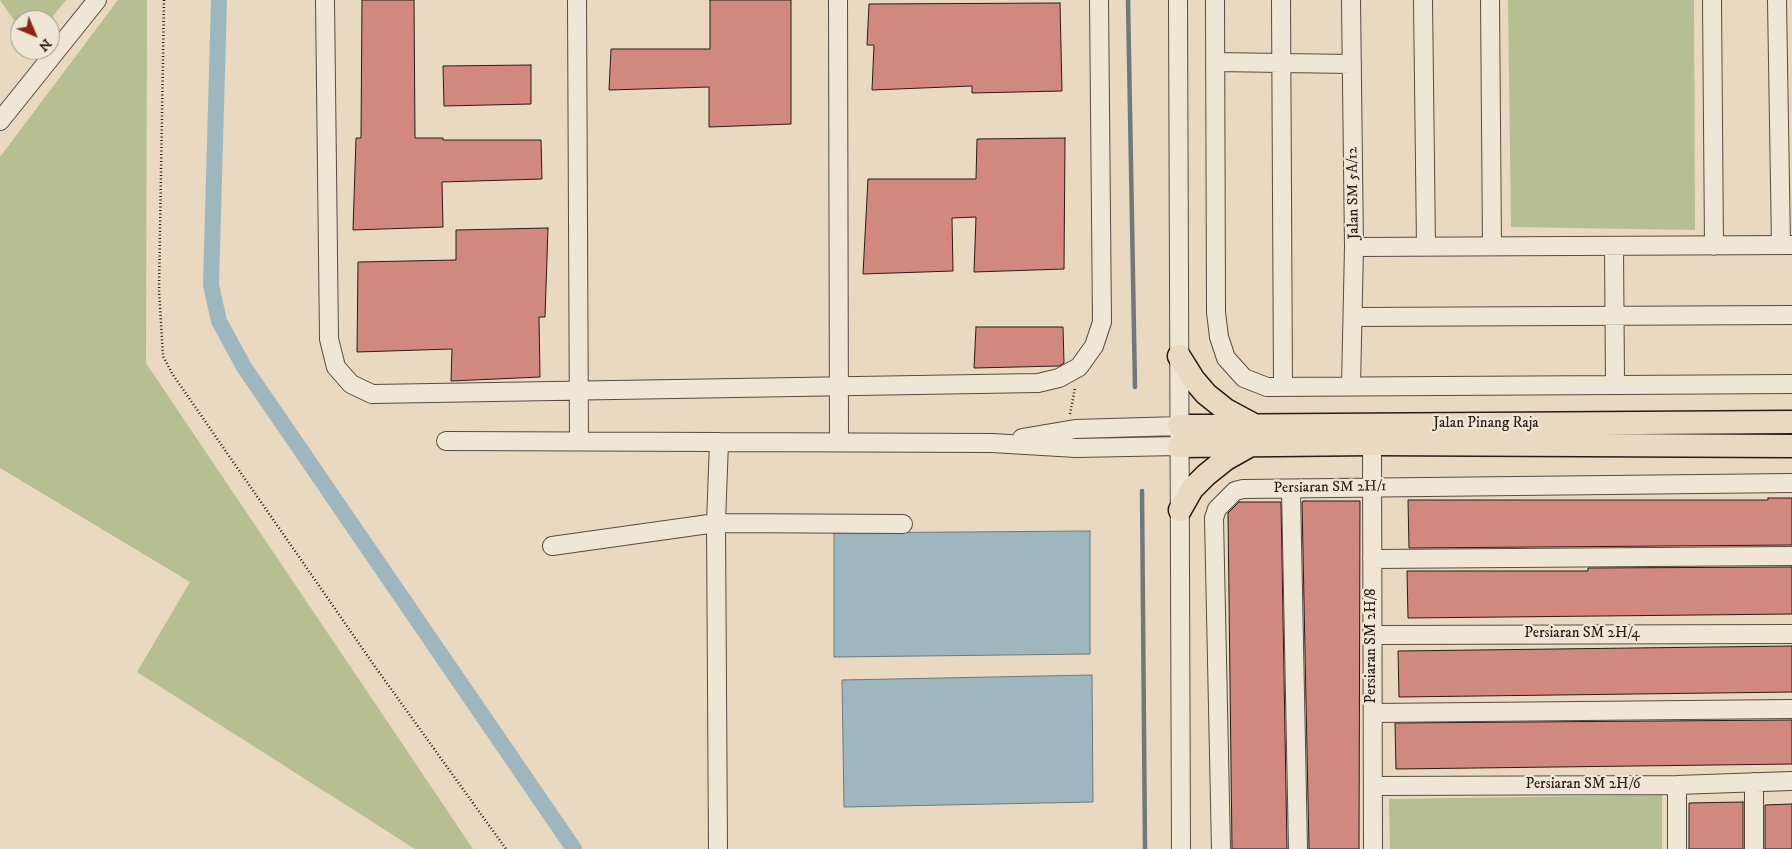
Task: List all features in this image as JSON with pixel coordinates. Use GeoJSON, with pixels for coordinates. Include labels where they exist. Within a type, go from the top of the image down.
{"type":"FeatureCollection","features":[{"type":"Feature","properties":{"kind":"main road"},"geometry":{"type":"LineString","coordinates":[[1179,356],[1194,380],[1206,394],[1253,435],[1372,444],[1792,446]]}},
{"type":"Feature","properties":{"kind":"main road","name":"Jalan Pinang Raja"},"geometry":{"type":"LineString","coordinates":[[1179,436],[1792,422]]}},
{"type":"Feature","properties":{"kind":"main road"},"geometry":{"type":"LineString","coordinates":[[1180,510],[1192,488],[1253,435]]}},
{"type":"Feature","properties":{"kind":"street"},"geometry":{"type":"LineString","coordinates":[[0,122],[97,0]]}},
{"type":"Feature","properties":{"kind":"street"},"geometry":{"type":"LineString","coordinates":[[325,0],[329,339],[336,367],[351,384],[372,394],[838,385],[1038,384],[1059,378],[1079,367],[1094,346],[1102,322],[1099,0]]}},
{"type":"Feature","properties":{"kind":"street"},"geometry":{"type":"LineString","coordinates":[[577,0],[579,441]]}},
{"type":"Feature","properties":{"kind":"street"},"geometry":{"type":"LineString","coordinates":[[838,0],[839,442]]}},
{"type":"Feature","properties":{"kind":"street"},"geometry":{"type":"LineString","coordinates":[[1178,0],[1181,849]]}},
{"type":"Feature","properties":{"kind":"street"},"geometry":{"type":"LineString","coordinates":[[1215,0],[1216,312],[1219,337],[1226,358],[1244,378],[1267,387],[1615,383],[1792,384]]}},
{"type":"Feature","properties":{"kind":"street"},"geometry":{"type":"LineString","coordinates":[[1281,0],[1283,387]]}},
{"type":"Feature","properties":{"kind":"street","name":"Jalan SM 5A/12"},"geometry":{"type":"LineString","coordinates":[[1351,0],[1354,247],[1351,386]]}},
{"type":"Feature","properties":{"kind":"street"},"geometry":{"type":"LineString","coordinates":[[1424,0],[1426,246]]}},
{"type":"Feature","properties":{"kind":"street"},"geometry":{"type":"LineString","coordinates":[[1490,0],[1492,246]]}},
{"type":"Feature","properties":{"kind":"street"},"geometry":{"type":"LineString","coordinates":[[1712,0],[1714,246]]}},
{"type":"Feature","properties":{"kind":"street"},"geometry":{"type":"LineString","coordinates":[[1354,247],[1787,245],[1777,0]]}},
{"type":"Feature","properties":{"kind":"street"},"geometry":{"type":"LineString","coordinates":[[1215,62],[1352,64]]}},
{"type":"Feature","properties":{"kind":"street"},"geometry":{"type":"LineString","coordinates":[[1614,246],[1615,383]]}},
{"type":"Feature","properties":{"kind":"street"},"geometry":{"type":"LineString","coordinates":[[1353,317],[1615,314],[1792,316]]}},
{"type":"Feature","properties":{"kind":"street"},"geometry":{"type":"LineString","coordinates":[[992,443],[1068,430],[1179,436]]}},
{"type":"Feature","properties":{"kind":"street"},"geometry":{"type":"LineString","coordinates":[[446,441],[992,443],[1076,448],[1179,436]]}},
{"type":"Feature","properties":{"kind":"street"},"geometry":{"type":"LineString","coordinates":[[718,849],[716,523],[719,442]]}},
{"type":"Feature","properties":{"kind":"street","name":"Persiaran SM 2H/8"},"geometry":{"type":"LineString","coordinates":[[1372,444],[1373,849]]}},
{"type":"Feature","properties":{"kind":"street","name":"Persiaran SM 2H/1"},"geometry":{"type":"LineString","coordinates":[[1221,849],[1214,518],[1217,509],[1235,491],[1243,489],[1792,483]]}},
{"type":"Feature","properties":{"kind":"street"},"geometry":{"type":"LineString","coordinates":[[1291,489],[1298,849]]}},
{"type":"Feature","properties":{"kind":"street"},"geometry":{"type":"LineString","coordinates":[[552,546],[716,523],[903,524]]}},
{"type":"Feature","properties":{"kind":"street"},"geometry":{"type":"LineString","coordinates":[[1372,559],[1792,556]]}},
{"type":"Feature","properties":{"kind":"street","name":"Persiaran SM 2H/4"},"geometry":{"type":"LineString","coordinates":[[1372,635],[1792,634]]}},
{"type":"Feature","properties":{"kind":"street"},"geometry":{"type":"LineString","coordinates":[[1373,713],[1792,709]]}},
{"type":"Feature","properties":{"kind":"street","name":"Persiaran SM 2H/6"},"geometry":{"type":"LineString","coordinates":[[1373,786],[1677,785],[1792,781]]}},
{"type":"Feature","properties":{"kind":"street"},"geometry":{"type":"LineString","coordinates":[[1754,782],[1754,849]]}},
{"type":"Feature","properties":{"kind":"street"},"geometry":{"type":"LineString","coordinates":[[1677,785],[1677,849]]}},
{"type":"Feature","properties":{"kind":"path"},"geometry":{"type":"LineString","coordinates":[[164,0],[159,290],[163,356],[173,376],[376,668],[506,849]]}},
{"type":"Feature","properties":{"kind":"path"},"geometry":{"type":"LineString","coordinates":[[1068,430],[1079,367]]}},
{"type":"Feature","properties":{"kind":"green space"},"geometry":{"type":"Polygon","coordinates":[[[0,0],[66,0],[58,10],[10,10],[10,14],[0,0]]]}},
{"type":"Feature","properties":{"kind":"green space"},"geometry":{"type":"Polygon","coordinates":[[[118,0],[147,0],[146,363],[473,849],[415,849],[137,672],[190,582],[0,468],[0,157],[118,0]]]}},
{"type":"Feature","properties":{"kind":"green space"},"geometry":{"type":"Polygon","coordinates":[[[1508,0],[1694,0],[1695,230],[1511,227],[1508,0]]]}},
{"type":"Feature","properties":{"kind":"green space"},"geometry":{"type":"Polygon","coordinates":[[[1662,795],[1662,849],[1390,849],[1389,799],[1662,795]]]}},
{"type":"Feature","properties":{"kind":"water"},"geometry":{"type":"Polygon","coordinates":[[[1090,531],[1090,654],[834,657],[834,533],[1090,531]]]}},
{"type":"Feature","properties":{"kind":"water"},"geometry":{"type":"Polygon","coordinates":[[[1092,675],[1093,802],[844,807],[842,680],[1092,675]]]}},
{"type":"Feature","properties":{"kind":"building"},"geometry":{"type":"Polygon","coordinates":[[[362,0],[414,0],[415,138],[443,138],[443,140],[541,140],[542,179],[442,182],[443,227],[353,230],[356,138],[361,138],[362,0]]]}},
{"type":"Feature","properties":{"kind":"building"},"geometry":{"type":"Polygon","coordinates":[[[710,0],[791,0],[791,124],[709,127],[709,87],[609,90],[611,49],[710,49],[710,0]]]}},
{"type":"Feature","properties":{"kind":"building"},"geometry":{"type":"Polygon","coordinates":[[[1060,3],[1062,91],[972,93],[972,86],[872,90],[874,45],[867,45],[869,4],[1060,3]]]}},
{"type":"Feature","properties":{"kind":"building"},"geometry":{"type":"Polygon","coordinates":[[[531,65],[531,104],[444,106],[443,66],[531,65]]]}},
{"type":"Feature","properties":{"kind":"building"},"geometry":{"type":"Polygon","coordinates":[[[1065,138],[1064,269],[974,272],[976,217],[952,218],[953,271],[863,274],[868,179],[976,179],[977,139],[1065,138]]]}},
{"type":"Feature","properties":{"kind":"building"},"geometry":{"type":"Polygon","coordinates":[[[548,228],[545,317],[539,317],[540,377],[451,381],[452,349],[357,352],[358,262],[456,260],[456,230],[548,228]]]}},
{"type":"Feature","properties":{"kind":"building"},"geometry":{"type":"Polygon","coordinates":[[[976,327],[1063,327],[1064,363],[1059,366],[974,368],[976,327]]]}},
{"type":"Feature","properties":{"kind":"building"},"geometry":{"type":"Polygon","coordinates":[[[1768,498],[1792,498],[1792,545],[1409,548],[1408,500],[1768,500],[1768,498]]]}},
{"type":"Feature","properties":{"kind":"building"},"geometry":{"type":"Polygon","coordinates":[[[1360,501],[1359,849],[1309,849],[1302,502],[1360,501]]]}},
{"type":"Feature","properties":{"kind":"building"},"geometry":{"type":"Polygon","coordinates":[[[1239,502],[1281,502],[1287,849],[1232,849],[1228,513],[1239,502]]]}},
{"type":"Feature","properties":{"kind":"building"},"geometry":{"type":"Polygon","coordinates":[[[1792,567],[1792,614],[1408,618],[1407,571],[1588,571],[1588,568],[1792,567]]]}},
{"type":"Feature","properties":{"kind":"building"},"geometry":{"type":"Polygon","coordinates":[[[1792,646],[1792,692],[1399,697],[1398,651],[1792,646]]]}},
{"type":"Feature","properties":{"kind":"building"},"geometry":{"type":"Polygon","coordinates":[[[1792,720],[1792,764],[1396,769],[1395,723],[1792,720]]]}},
{"type":"Feature","properties":{"kind":"building"},"geometry":{"type":"Polygon","coordinates":[[[1743,802],[1743,849],[1689,849],[1689,803],[1743,802]]]}},
{"type":"Feature","properties":{"kind":"building"},"geometry":{"type":"Polygon","coordinates":[[[1792,804],[1792,849],[1765,849],[1765,805],[1792,804]]]}},
{"type":"Feature","properties":{"kind":"waterway"},"geometry":{"type":"LineString","coordinates":[[219,0],[211,285],[219,321],[244,367],[574,849]]}},
{"type":"Feature","properties":{"kind":"waterway"},"geometry":{"type":"LineString","coordinates":[[1128,0],[1135,387]]}},
{"type":"Feature","properties":{"kind":"waterway"},"geometry":{"type":"LineString","coordinates":[[1142,491],[1145,849]]}}]}
